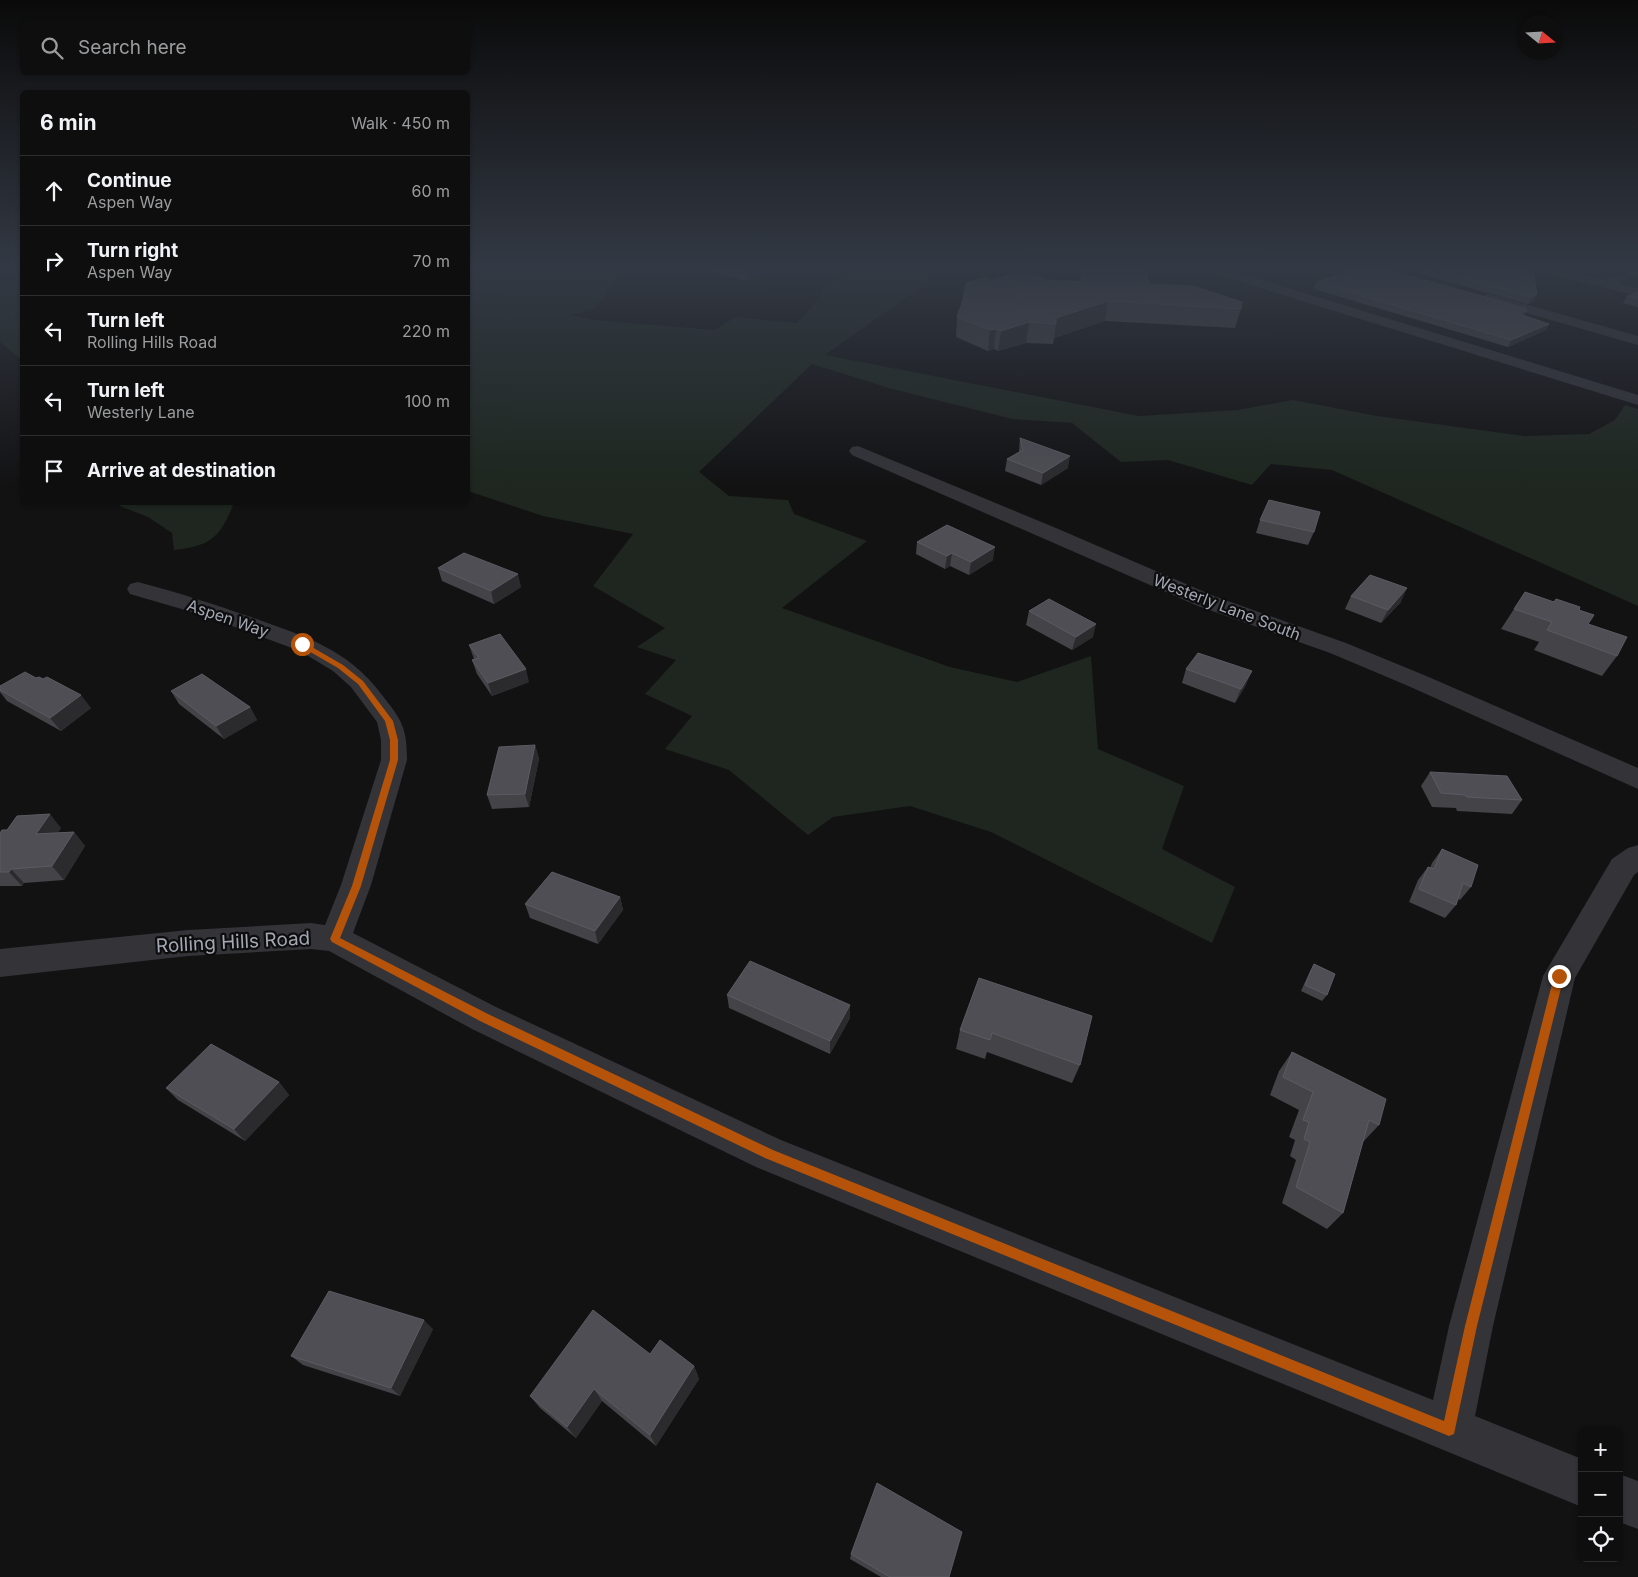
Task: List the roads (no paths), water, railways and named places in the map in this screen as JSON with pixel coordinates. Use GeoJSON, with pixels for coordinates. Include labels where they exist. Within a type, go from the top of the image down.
{"type":"FeatureCollection","features":[{"type":"Feature","properties":{"kind":"street"},"geometry":{"type":"LineString","coordinates":[[1439,339],[1638,400]]}},
{"type":"Feature","properties":{"kind":"street","name":"Westerly Lane South"},"geometry":{"type":"LineString","coordinates":[[858,451],[1206,601],[1338,648],[1638,779]]}},
{"type":"Feature","properties":{"kind":"street","name":"Aspen Way"},"geometry":{"type":"LineString","coordinates":[[138,589],[210,610],[308,646],[340,666],[360,682],[389,721],[394,740],[394,760],[356,886],[335,939]]}},
{"type":"Feature","properties":{"kind":"street"},"geometry":{"type":"LineString","coordinates":[[1449,1430],[1471,1326],[1559,976],[1623,868],[1638,856]]}},
{"type":"Feature","properties":{"kind":"street","name":"Rolling Hills Road"},"geometry":{"type":"LineString","coordinates":[[0,963],[188,943],[310,936],[335,939],[484,1018],[769,1154],[1578,1481]]}},
{"type":"Feature","properties":{"kind":"street"},"geometry":{"type":"LineString","coordinates":[[1623,1499],[1638,1505]]}}]}
